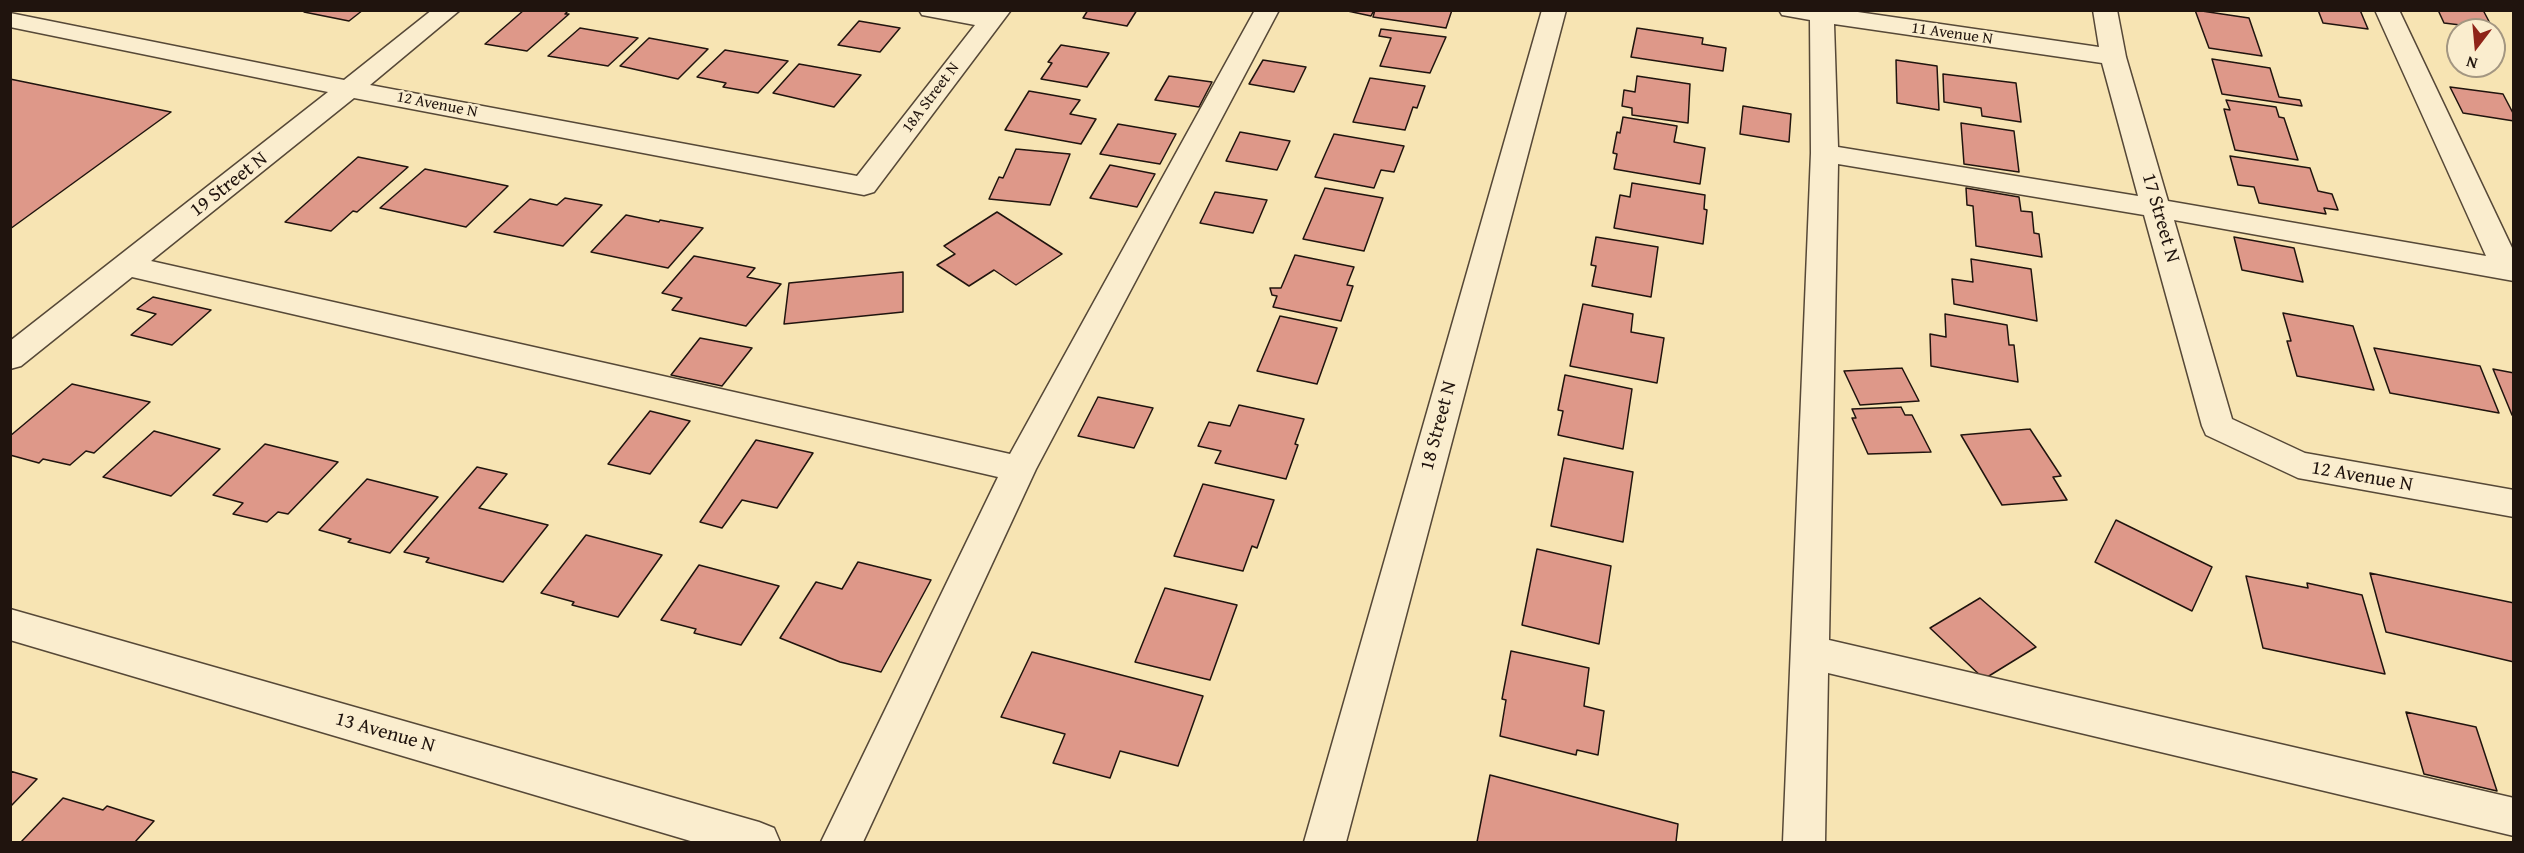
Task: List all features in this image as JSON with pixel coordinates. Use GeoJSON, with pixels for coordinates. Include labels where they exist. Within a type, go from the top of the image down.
{"type":"FeatureCollection","features":[{"type":"Feature","properties":{"kind":"street","name":"19 Street N"},"geometry":{"type":"LineString","coordinates":[[10,358],[448,10]]}},
{"type":"Feature","properties":{"kind":"street"},"geometry":{"type":"LineString","coordinates":[[931,10],[995,15]]}},
{"type":"Feature","properties":{"kind":"street"},"geometry":{"type":"LineString","coordinates":[[842,843],[1019,469],[1267,10]]}},
{"type":"Feature","properties":{"kind":"street","name":"18 Street N"},"geometry":{"type":"LineString","coordinates":[[1325,843],[1554,10]]}},
{"type":"Feature","properties":{"kind":"street","name":"17 Street N"},"geometry":{"type":"LineString","coordinates":[[2105,10],[2113,57],[2218,426]]}},
{"type":"Feature","properties":{"kind":"street"},"geometry":{"type":"LineString","coordinates":[[2387,10],[2510,270]]}},
{"type":"Feature","properties":{"kind":"street"},"geometry":{"type":"LineString","coordinates":[[1804,843],[1825,153],[1812,12]]}},
{"type":"Feature","properties":{"kind":"street","name":"11 Avenue N"},"geometry":{"type":"LineString","coordinates":[[1812,12],[2113,57]]}},
{"type":"Feature","properties":{"kind":"street","name":"18A Street N"},"geometry":{"type":"LineString","coordinates":[[864,186],[995,15]]}},
{"type":"Feature","properties":{"kind":"street","name":"12 Avenue N"},"geometry":{"type":"LineString","coordinates":[[10,20],[350,89],[864,186]]}},
{"type":"Feature","properties":{"kind":"street"},"geometry":{"type":"LineString","coordinates":[[1825,153],[2510,270]]}},
{"type":"Feature","properties":{"kind":"street"},"geometry":{"type":"LineString","coordinates":[[127,266],[1019,469]]}},
{"type":"Feature","properties":{"kind":"street","name":"12 Avenue N"},"geometry":{"type":"LineString","coordinates":[[2218,426],[2298,465],[2514,504]]}},
{"type":"Feature","properties":{"kind":"street","name":"13 Avenue N"},"geometry":{"type":"LineString","coordinates":[[10,624],[759,843]]}},
{"type":"Feature","properties":{"kind":"street"},"geometry":{"type":"LineString","coordinates":[[1809,652],[2514,817]]}},
{"type":"Feature","properties":{"kind":"building"},"geometry":{"type":"Polygon","coordinates":[[[306,10],[363,10],[349,21],[304,12],[306,10]]]}},
{"type":"Feature","properties":{"kind":"building"},"geometry":{"type":"Polygon","coordinates":[[[524,10],[569,10],[565,14],[569,14],[527,51],[485,44],[524,10]]]}},
{"type":"Feature","properties":{"kind":"building"},"geometry":{"type":"Polygon","coordinates":[[[1088,10],[1137,10],[1127,26],[1083,18],[1088,10]]]}},
{"type":"Feature","properties":{"kind":"building"},"geometry":{"type":"Polygon","coordinates":[[[1343,10],[1374,10],[1371,16],[1343,10]]]}},
{"type":"Feature","properties":{"kind":"building"},"geometry":{"type":"Polygon","coordinates":[[[1375,10],[1452,10],[1446,28],[1373,17],[1375,10]]]}},
{"type":"Feature","properties":{"kind":"building"},"geometry":{"type":"Polygon","coordinates":[[[2195,10],[2249,18],[2262,56],[2209,48],[2195,10]]]}},
{"type":"Feature","properties":{"kind":"building"},"geometry":{"type":"Polygon","coordinates":[[[2318,10],[2360,10],[2368,29],[2323,23],[2318,10]]]}},
{"type":"Feature","properties":{"kind":"building"},"geometry":{"type":"Polygon","coordinates":[[[2438,10],[2483,10],[2487,18],[2446,18],[2446,23],[2438,10]]]}},
{"type":"Feature","properties":{"kind":"building"},"geometry":{"type":"Polygon","coordinates":[[[859,21],[900,28],[880,52],[838,45],[859,21]]]}},
{"type":"Feature","properties":{"kind":"building"},"geometry":{"type":"Polygon","coordinates":[[[580,28],[638,38],[608,66],[548,56],[580,28]]]}},
{"type":"Feature","properties":{"kind":"building"},"geometry":{"type":"Polygon","coordinates":[[[1637,28],[1703,38],[1702,44],[1726,48],[1723,71],[1631,57],[1637,28]]]}},
{"type":"Feature","properties":{"kind":"building"},"geometry":{"type":"Polygon","coordinates":[[[1381,29],[1446,37],[1430,73],[1380,66],[1391,38],[1379,36],[1381,29]]]}},
{"type":"Feature","properties":{"kind":"building"},"geometry":{"type":"Polygon","coordinates":[[[649,38],[708,49],[678,79],[620,66],[649,38]]]}},
{"type":"Feature","properties":{"kind":"building"},"geometry":{"type":"Polygon","coordinates":[[[1061,45],[1109,53],[1087,87],[1041,79],[1052,63],[1048,62],[1061,45]]]}},
{"type":"Feature","properties":{"kind":"building"},"geometry":{"type":"Polygon","coordinates":[[[725,50],[788,61],[758,93],[723,87],[726,83],[697,77],[725,50]]]}},
{"type":"Feature","properties":{"kind":"building"},"geometry":{"type":"Polygon","coordinates":[[[2212,59],[2270,68],[2279,97],[2300,100],[2302,106],[2222,94],[2212,59]]]}},
{"type":"Feature","properties":{"kind":"building"},"geometry":{"type":"Polygon","coordinates":[[[1263,60],[1306,67],[1294,92],[1249,84],[1263,60]]]}},
{"type":"Feature","properties":{"kind":"building"},"geometry":{"type":"Polygon","coordinates":[[[1896,60],[1937,66],[1939,110],[1897,103],[1896,60]]]}},
{"type":"Feature","properties":{"kind":"building"},"geometry":{"type":"Polygon","coordinates":[[[799,64],[861,75],[834,107],[773,93],[799,64]]]}},
{"type":"Feature","properties":{"kind":"building"},"geometry":{"type":"Polygon","coordinates":[[[1943,74],[2016,83],[2021,122],[1982,116],[1981,108],[1944,102],[1943,74]]]}},
{"type":"Feature","properties":{"kind":"building"},"geometry":{"type":"Polygon","coordinates":[[[1169,76],[1212,82],[1199,107],[1155,100],[1169,76]]]}},
{"type":"Feature","properties":{"kind":"building"},"geometry":{"type":"Polygon","coordinates":[[[1637,76],[1690,84],[1688,123],[1632,115],[1632,108],[1622,106],[1624,90],[1635,92],[1637,76]]]}},
{"type":"Feature","properties":{"kind":"building"},"geometry":{"type":"Polygon","coordinates":[[[1370,78],[1425,86],[1417,108],[1413,107],[1405,130],[1353,122],[1370,78]]]}},
{"type":"Feature","properties":{"kind":"building"},"geometry":{"type":"Polygon","coordinates":[[[10,79],[171,112],[10,229],[10,79]]]}},
{"type":"Feature","properties":{"kind":"building"},"geometry":{"type":"Polygon","coordinates":[[[2450,87],[2503,94],[2514,115],[2514,121],[2463,113],[2450,87]]]}},
{"type":"Feature","properties":{"kind":"building"},"geometry":{"type":"Polygon","coordinates":[[[1029,91],[1080,100],[1070,114],[1096,119],[1081,144],[1005,130],[1029,91]]]}},
{"type":"Feature","properties":{"kind":"building"},"geometry":{"type":"Polygon","coordinates":[[[2226,100],[2276,107],[2279,117],[2284,118],[2298,160],[2235,150],[2224,109],[2230,110],[2226,100]]]}},
{"type":"Feature","properties":{"kind":"building"},"geometry":{"type":"Polygon","coordinates":[[[1743,106],[1791,114],[1789,142],[1740,134],[1743,106]]]}},
{"type":"Feature","properties":{"kind":"building"},"geometry":{"type":"Polygon","coordinates":[[[1623,117],[1677,126],[1674,142],[1705,148],[1700,184],[1614,169],[1617,154],[1613,153],[1623,117]]]}},
{"type":"Feature","properties":{"kind":"building"},"geometry":{"type":"Polygon","coordinates":[[[1961,123],[2014,131],[2019,172],[1964,164],[1961,123]]]}},
{"type":"Feature","properties":{"kind":"building"},"geometry":{"type":"Polygon","coordinates":[[[1118,124],[1176,134],[1160,164],[1100,154],[1118,124]]]}},
{"type":"Feature","properties":{"kind":"building"},"geometry":{"type":"Polygon","coordinates":[[[1240,132],[1290,141],[1277,170],[1226,161],[1240,132]]]}},
{"type":"Feature","properties":{"kind":"building"},"geometry":{"type":"Polygon","coordinates":[[[1334,134],[1404,146],[1394,172],[1381,170],[1374,188],[1315,177],[1334,134]]]}},
{"type":"Feature","properties":{"kind":"building"},"geometry":{"type":"Polygon","coordinates":[[[1016,149],[1070,154],[1050,205],[989,199],[999,177],[1003,178],[1016,149]]]}},
{"type":"Feature","properties":{"kind":"building"},"geometry":{"type":"Polygon","coordinates":[[[2230,156],[2310,168],[2318,191],[2332,194],[2338,210],[2324,208],[2326,214],[2259,203],[2254,187],[2238,185],[2230,156]]]}},
{"type":"Feature","properties":{"kind":"building"},"geometry":{"type":"Polygon","coordinates":[[[358,157],[408,167],[357,212],[353,211],[331,231],[285,222],[358,157]]]}},
{"type":"Feature","properties":{"kind":"building"},"geometry":{"type":"Polygon","coordinates":[[[1110,165],[1155,174],[1137,207],[1090,198],[1110,165]]]}},
{"type":"Feature","properties":{"kind":"building"},"geometry":{"type":"Polygon","coordinates":[[[425,169],[508,186],[466,227],[380,208],[425,169]]]}},
{"type":"Feature","properties":{"kind":"building"},"geometry":{"type":"Polygon","coordinates":[[[1632,183],[1705,195],[1704,209],[1707,210],[1703,244],[1614,228],[1620,195],[1630,197],[1632,183]]]}},
{"type":"Feature","properties":{"kind":"building"},"geometry":{"type":"Polygon","coordinates":[[[1325,188],[1383,198],[1364,251],[1303,239],[1325,188]]]}},
{"type":"Feature","properties":{"kind":"building"},"geometry":{"type":"Polygon","coordinates":[[[1966,188],[2019,197],[2021,211],[2032,212],[2034,233],[2039,234],[2042,257],[1976,246],[1973,206],[1967,205],[1966,188]]]}},
{"type":"Feature","properties":{"kind":"building"},"geometry":{"type":"Polygon","coordinates":[[[1215,192],[1267,200],[1253,233],[1200,223],[1215,192]]]}},
{"type":"Feature","properties":{"kind":"building"},"geometry":{"type":"Polygon","coordinates":[[[565,198],[602,205],[563,246],[494,232],[530,199],[557,205],[565,198]]]}},
{"type":"Feature","properties":{"kind":"building"},"geometry":{"type":"Polygon","coordinates":[[[997,212],[1062,254],[1016,285],[994,270],[969,286],[937,265],[955,254],[944,246],[997,212]]]}},
{"type":"Feature","properties":{"kind":"building"},"geometry":{"type":"Polygon","coordinates":[[[626,215],[703,228],[668,268],[591,252],[626,215]]]}},
{"type":"Feature","properties":{"kind":"building"},"geometry":{"type":"Polygon","coordinates":[[[1596,237],[1658,247],[1651,297],[1592,286],[1596,266],[1591,265],[1596,237]]]}},
{"type":"Feature","properties":{"kind":"building"},"geometry":{"type":"Polygon","coordinates":[[[2234,237],[2294,248],[2303,282],[2242,270],[2234,237]]]}},
{"type":"Feature","properties":{"kind":"building"},"geometry":{"type":"Polygon","coordinates":[[[1295,255],[1354,267],[1347,285],[1353,286],[1341,321],[1273,307],[1277,296],[1272,295],[1270,288],[1281,288],[1295,255]]]}},
{"type":"Feature","properties":{"kind":"building"},"geometry":{"type":"Polygon","coordinates":[[[694,256],[755,268],[747,277],[781,284],[746,326],[672,310],[682,298],[662,293],[694,256]]]}},
{"type":"Feature","properties":{"kind":"building"},"geometry":{"type":"Polygon","coordinates":[[[1971,259],[2031,269],[2037,321],[1954,304],[1952,279],[1973,282],[1971,259]]]}},
{"type":"Feature","properties":{"kind":"building"},"geometry":{"type":"Polygon","coordinates":[[[903,272],[903,312],[784,324],[789,283],[903,272]]]}},
{"type":"Feature","properties":{"kind":"building"},"geometry":{"type":"Polygon","coordinates":[[[153,297],[211,310],[172,345],[131,335],[156,314],[137,309],[153,297]]]}},
{"type":"Feature","properties":{"kind":"building"},"geometry":{"type":"Polygon","coordinates":[[[1583,304],[1633,314],[1631,332],[1664,338],[1657,383],[1570,366],[1583,304]]]}},
{"type":"Feature","properties":{"kind":"building"},"geometry":{"type":"Polygon","coordinates":[[[2283,313],[2353,326],[2374,390],[2297,376],[2287,341],[2291,341],[2283,313]]]}},
{"type":"Feature","properties":{"kind":"building"},"geometry":{"type":"Polygon","coordinates":[[[1945,314],[2007,325],[2009,345],[2014,345],[2018,382],[1931,366],[1930,334],[1946,337],[1945,314]]]}},
{"type":"Feature","properties":{"kind":"building"},"geometry":{"type":"Polygon","coordinates":[[[1280,316],[1337,328],[1317,384],[1257,371],[1280,316]]]}},
{"type":"Feature","properties":{"kind":"building"},"geometry":{"type":"Polygon","coordinates":[[[700,338],[752,348],[722,386],[671,375],[700,338]]]}},
{"type":"Feature","properties":{"kind":"building"},"geometry":{"type":"Polygon","coordinates":[[[2374,348],[2480,366],[2499,413],[2390,393],[2374,348]]]}},
{"type":"Feature","properties":{"kind":"building"},"geometry":{"type":"Polygon","coordinates":[[[1902,368],[1919,401],[1860,405],[1844,371],[1902,368]]]}},
{"type":"Feature","properties":{"kind":"building"},"geometry":{"type":"Polygon","coordinates":[[[2493,369],[2514,373],[2514,416],[2512,415],[2493,369]]]}},
{"type":"Feature","properties":{"kind":"building"},"geometry":{"type":"Polygon","coordinates":[[[1565,375],[1632,389],[1623,449],[1558,435],[1563,411],[1558,410],[1565,375]]]}},
{"type":"Feature","properties":{"kind":"building"},"geometry":{"type":"Polygon","coordinates":[[[72,384],[150,402],[94,453],[86,451],[70,465],[43,459],[39,463],[10,455],[10,436],[72,384]]]}},
{"type":"Feature","properties":{"kind":"building"},"geometry":{"type":"Polygon","coordinates":[[[1098,397],[1153,408],[1134,448],[1078,436],[1098,397]]]}},
{"type":"Feature","properties":{"kind":"building"},"geometry":{"type":"Polygon","coordinates":[[[1239,405],[1304,419],[1286,479],[1215,463],[1221,451],[1198,446],[1209,422],[1230,426],[1239,405]]]}},
{"type":"Feature","properties":{"kind":"building"},"geometry":{"type":"Polygon","coordinates":[[[1901,407],[1905,415],[1912,415],[1931,452],[1868,454],[1852,418],[1856,418],[1852,409],[1901,407]]]}},
{"type":"Feature","properties":{"kind":"building"},"geometry":{"type":"Polygon","coordinates":[[[650,411],[690,421],[650,474],[608,464],[650,411]]]}},
{"type":"Feature","properties":{"kind":"building"},"geometry":{"type":"Polygon","coordinates":[[[2030,429],[2061,476],[2053,477],[2067,500],[2002,505],[1961,435],[2030,429]]]}},
{"type":"Feature","properties":{"kind":"building"},"geometry":{"type":"Polygon","coordinates":[[[154,431],[220,449],[171,496],[103,477],[154,431]]]}},
{"type":"Feature","properties":{"kind":"building"},"geometry":{"type":"Polygon","coordinates":[[[756,440],[813,453],[777,508],[742,500],[722,528],[700,522],[756,440]]]}},
{"type":"Feature","properties":{"kind":"building"},"geometry":{"type":"Polygon","coordinates":[[[265,444],[338,462],[288,514],[278,512],[267,522],[233,514],[243,503],[213,495],[265,444]]]}},
{"type":"Feature","properties":{"kind":"building"},"geometry":{"type":"Polygon","coordinates":[[[1564,458],[1633,472],[1623,542],[1551,526],[1564,458]]]}},
{"type":"Feature","properties":{"kind":"building"},"geometry":{"type":"Polygon","coordinates":[[[477,467],[507,474],[479,508],[548,525],[503,582],[426,562],[429,558],[404,552],[477,467]]]}},
{"type":"Feature","properties":{"kind":"building"},"geometry":{"type":"Polygon","coordinates":[[[367,479],[438,497],[390,553],[348,542],[351,539],[319,530],[367,479]]]}},
{"type":"Feature","properties":{"kind":"building"},"geometry":{"type":"Polygon","coordinates":[[[1203,484],[1274,500],[1257,548],[1252,546],[1243,571],[1174,556],[1203,484]]]}},
{"type":"Feature","properties":{"kind":"building"},"geometry":{"type":"Polygon","coordinates":[[[2116,520],[2212,567],[2192,611],[2095,562],[2116,520]]]}},
{"type":"Feature","properties":{"kind":"building"},"geometry":{"type":"Polygon","coordinates":[[[586,535],[662,555],[618,617],[572,605],[574,602],[541,593],[586,535]]]}},
{"type":"Feature","properties":{"kind":"building"},"geometry":{"type":"Polygon","coordinates":[[[1537,549],[1611,566],[1599,644],[1522,625],[1537,549]]]}},
{"type":"Feature","properties":{"kind":"building"},"geometry":{"type":"Polygon","coordinates":[[[858,562],[931,580],[881,672],[840,662],[780,638],[816,582],[842,589],[858,562]]]}},
{"type":"Feature","properties":{"kind":"building"},"geometry":{"type":"Polygon","coordinates":[[[699,565],[779,586],[741,645],[694,633],[696,629],[661,620],[699,565]]]}},
{"type":"Feature","properties":{"kind":"building"},"geometry":{"type":"Polygon","coordinates":[[[2370,573],[2514,603],[2514,662],[2386,632],[2370,573]]]}},
{"type":"Feature","properties":{"kind":"building"},"geometry":{"type":"Polygon","coordinates":[[[2246,576],[2308,588],[2307,583],[2362,595],[2385,674],[2263,648],[2246,576]]]}},
{"type":"Feature","properties":{"kind":"building"},"geometry":{"type":"Polygon","coordinates":[[[1165,588],[1237,605],[1210,680],[1135,662],[1165,588]]]}},
{"type":"Feature","properties":{"kind":"building"},"geometry":{"type":"Polygon","coordinates":[[[1980,598],[2036,647],[1984,679],[1930,628],[1980,598]]]}},
{"type":"Feature","properties":{"kind":"building"},"geometry":{"type":"Polygon","coordinates":[[[1511,651],[1589,668],[1584,706],[1604,711],[1598,755],[1577,750],[1576,755],[1500,736],[1506,700],[1502,699],[1511,651]]]}},
{"type":"Feature","properties":{"kind":"building"},"geometry":{"type":"Polygon","coordinates":[[[1032,652],[1203,696],[1178,766],[1120,751],[1110,778],[1053,763],[1065,734],[1001,717],[1032,652]]]}},
{"type":"Feature","properties":{"kind":"building"},"geometry":{"type":"Polygon","coordinates":[[[2406,712],[2476,727],[2497,791],[2424,774],[2406,712]]]}},
{"type":"Feature","properties":{"kind":"building"},"geometry":{"type":"Polygon","coordinates":[[[10,771],[37,779],[10,807],[10,771]]]}},
{"type":"Feature","properties":{"kind":"building"},"geometry":{"type":"Polygon","coordinates":[[[1490,775],[1678,824],[1676,842],[1477,842],[1490,775]]]}},
{"type":"Feature","properties":{"kind":"building"},"geometry":{"type":"Polygon","coordinates":[[[63,798],[103,810],[107,806],[154,821],[135,842],[21,842],[63,798]]]}}]}
